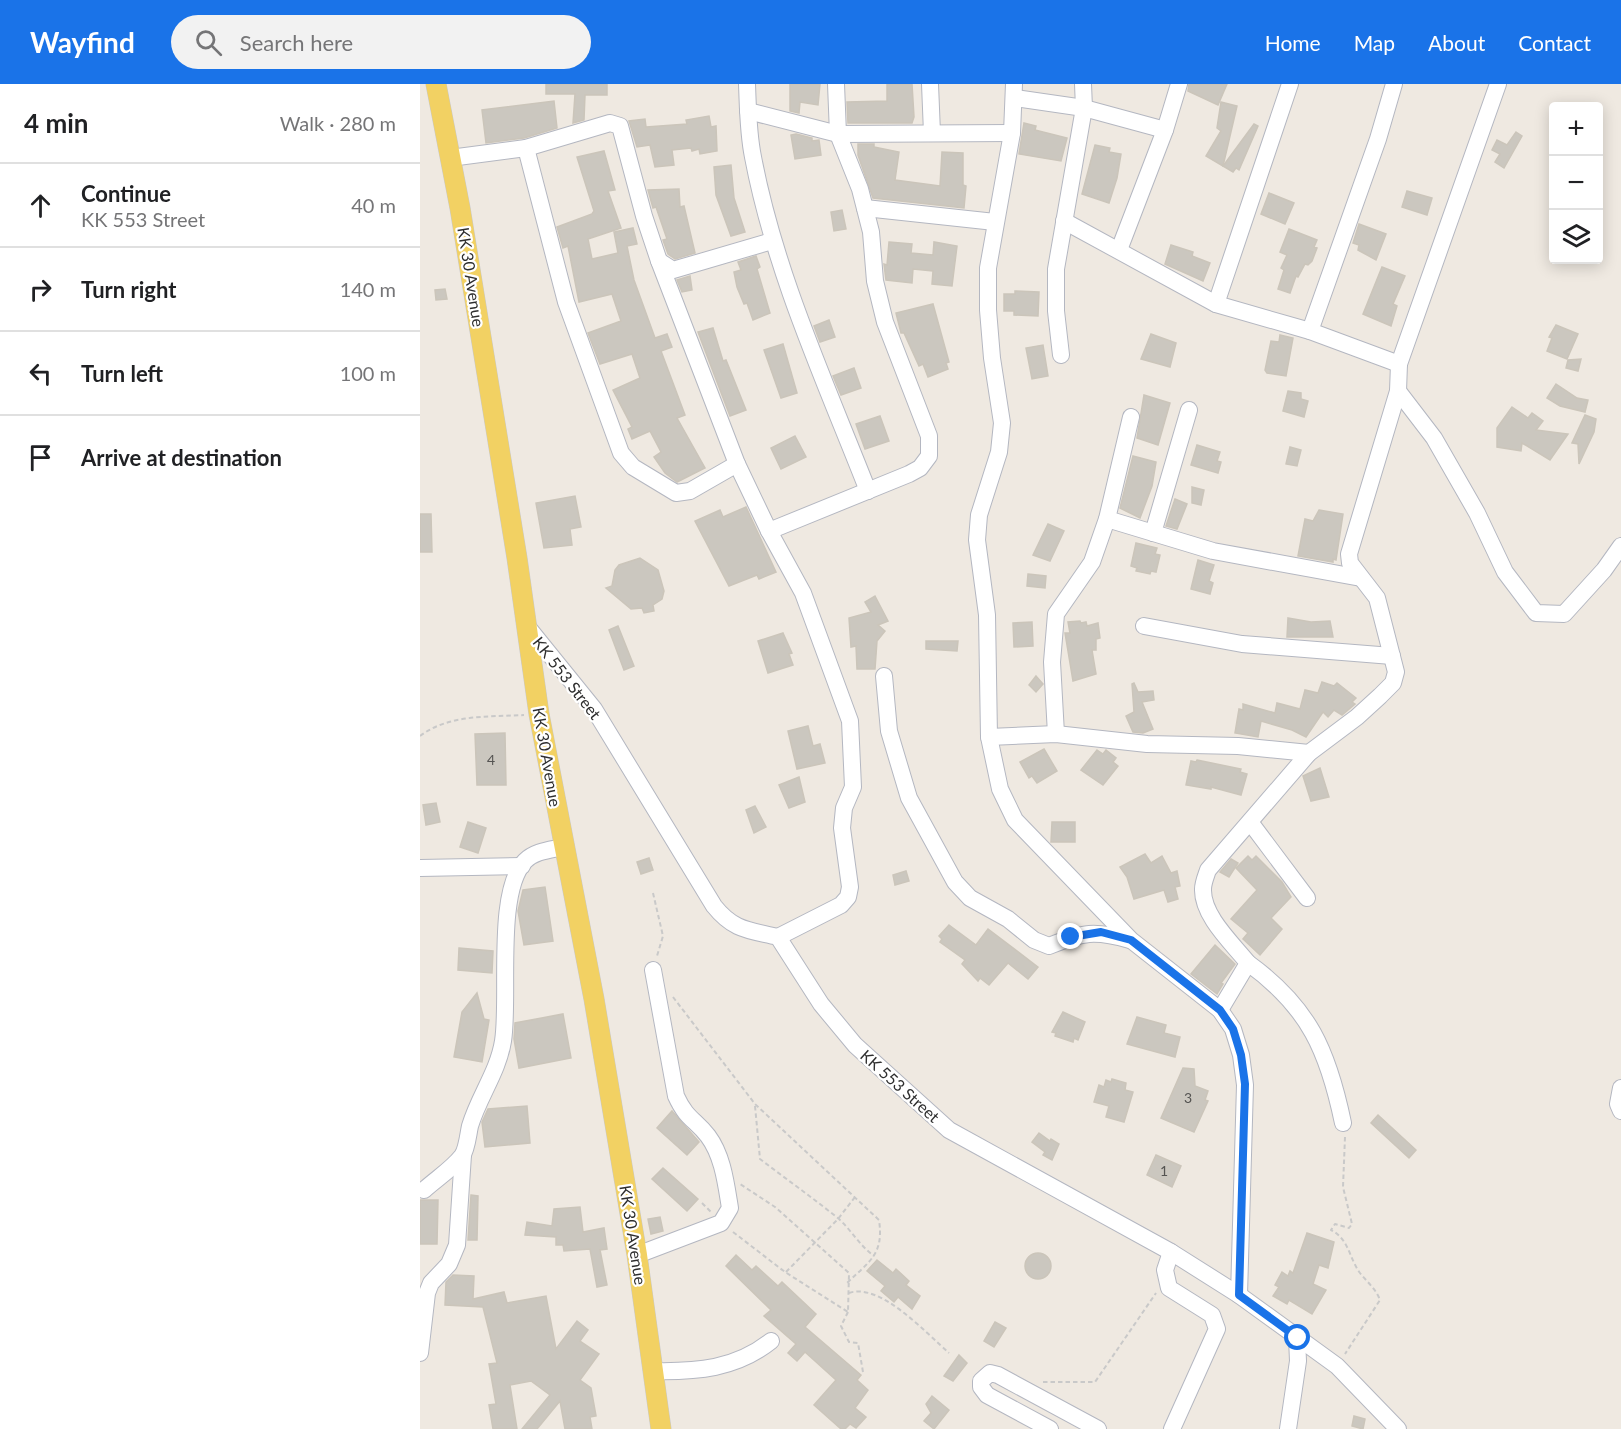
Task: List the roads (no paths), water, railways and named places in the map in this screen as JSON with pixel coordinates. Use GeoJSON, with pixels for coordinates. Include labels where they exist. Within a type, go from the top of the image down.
{"type":"FeatureCollection","features":[{"type":"Feature","properties":{"kind":"main road","name":"KK 30 Avenue"},"geometry":{"type":"LineString","coordinates":[[436,84],[518,558],[525,625],[539,714],[594,999],[638,1255],[660,1429]]}},
{"type":"Feature","properties":{"kind":"street"},"geometry":{"type":"LineString","coordinates":[[747,84],[753,155],[772,241],[791,296],[868,490]]}},
{"type":"Feature","properties":{"kind":"street"},"geometry":{"type":"LineString","coordinates":[[769,531],[909,474],[920,468],[929,456],[929,436],[885,322],[875,281],[871,232],[860,189],[838,134],[836,84]]}},
{"type":"Feature","properties":{"kind":"street"},"geometry":{"type":"LineString","coordinates":[[930,84],[932,134]]}},
{"type":"Feature","properties":{"kind":"street"},"geometry":{"type":"LineString","coordinates":[[1061,355],[1056,311],[1056,269],[1084,108],[1083,84]]}},
{"type":"Feature","properties":{"kind":"street"},"geometry":{"type":"LineString","coordinates":[[1119,250],[1165,130],[1179,84]]}},
{"type":"Feature","properties":{"kind":"street"},"geometry":{"type":"LineString","coordinates":[[1216,304],[1290,84]]}},
{"type":"Feature","properties":{"kind":"street"},"geometry":{"type":"LineString","coordinates":[[1311,331],[1378,139],[1394,84]]}},
{"type":"Feature","properties":{"kind":"street"},"geometry":{"type":"LineString","coordinates":[[1343,1123],[1334,1079],[1301,1011],[1275,983],[1248,963],[1211,915],[1203,890],[1208,870],[1309,753],[1357,717],[1393,683],[1396,672],[1377,598],[1350,563],[1349,554],[1398,391],[1399,364],[1498,84]]}},
{"type":"Feature","properties":{"kind":"street"},"geometry":{"type":"LineString","coordinates":[[1165,130],[1015,91],[1012,133],[988,268],[988,310],[992,358],[1002,423],[999,452],[979,514],[977,540],[987,615],[989,737],[1000,789],[1015,820],[1131,940],[1220,1010],[1233,1029],[1241,1055],[1245,1084],[1239,1295]]}},
{"type":"Feature","properties":{"kind":"street"},"geometry":{"type":"LineString","coordinates":[[748,111],[838,134],[1012,133]]}},
{"type":"Feature","properties":{"kind":"street"},"geometry":{"type":"LineString","coordinates":[[450,158],[526,148],[610,123],[620,126],[644,216],[659,261],[737,464],[769,531],[803,593],[850,721],[853,787],[844,808],[842,828],[850,887],[848,897],[841,905],[778,937]]}},
{"type":"Feature","properties":{"kind":"street"},"geometry":{"type":"LineString","coordinates":[[526,148],[566,302],[621,453],[633,467],[676,493],[690,490],[737,464]]}},
{"type":"Feature","properties":{"kind":"street"},"geometry":{"type":"LineString","coordinates":[[865,208],[995,222]]}},
{"type":"Feature","properties":{"kind":"street"},"geometry":{"type":"LineString","coordinates":[[1064,221],[1216,304],[1311,331],[1399,364]]}},
{"type":"Feature","properties":{"kind":"street"},"geometry":{"type":"LineString","coordinates":[[659,261],[673,270],[772,241]]}},
{"type":"Feature","properties":{"kind":"street"},"geometry":{"type":"LineString","coordinates":[[1398,391],[1434,438],[1477,513],[1505,572],[1536,614],[1564,614],[1604,570],[1621,546]]}},
{"type":"Feature","properties":{"kind":"street"},"geometry":{"type":"LineString","coordinates":[[1153,533],[1189,410]]}},
{"type":"Feature","properties":{"kind":"street"},"geometry":{"type":"LineString","coordinates":[[1056,734],[1052,662],[1056,614],[1092,562],[1107,519],[1131,417]]}},
{"type":"Feature","properties":{"kind":"street"},"geometry":{"type":"LineString","coordinates":[[1107,519],[1213,551],[1361,578]]}},
{"type":"Feature","properties":{"kind":"street","name":"KK 553 Street"},"geometry":{"type":"LineString","coordinates":[[525,625],[594,709],[714,906],[727,921],[741,928],[778,937],[820,1004],[855,1045],[949,1130],[1171,1252],[1239,1295],[1336,1366],[1398,1429]]}},
{"type":"Feature","properties":{"kind":"street"},"geometry":{"type":"LineString","coordinates":[[1144,626],[1242,644],[1392,656]]}},
{"type":"Feature","properties":{"kind":"street"},"geometry":{"type":"LineString","coordinates":[[884,676],[889,731],[909,798],[955,882],[970,898],[1008,919],[1034,940],[1049,946],[1071,937],[1101,932],[1131,940]]}},
{"type":"Feature","properties":{"kind":"street"},"geometry":{"type":"LineString","coordinates":[[989,737],[1056,734],[1147,744],[1238,746],[1309,753]]}},
{"type":"Feature","properties":{"kind":"street"},"geometry":{"type":"LineString","coordinates":[[1250,822],[1307,898]]}},
{"type":"Feature","properties":{"kind":"street"},"geometry":{"type":"LineString","coordinates":[[420,1353],[427,1293],[431,1283],[449,1264],[457,1245],[463,1155],[474,1115],[494,1077],[503,1040],[504,979],[512,884],[522,866],[537,853],[563,847]]}},
{"type":"Feature","properties":{"kind":"street"},"geometry":{"type":"LineString","coordinates":[[420,868],[522,866]]}},
{"type":"Feature","properties":{"kind":"street"},"geometry":{"type":"LineString","coordinates":[[1220,1010],[1248,963]]}},
{"type":"Feature","properties":{"kind":"street"},"geometry":{"type":"LineString","coordinates":[[638,1255],[721,1223],[730,1208],[725,1174],[709,1137],[684,1113],[676,1096],[653,970]]}},
{"type":"Feature","properties":{"kind":"street"},"geometry":{"type":"LineString","coordinates":[[1621,1088],[1618,1104],[1621,1111]]}},
{"type":"Feature","properties":{"kind":"street"},"geometry":{"type":"LineString","coordinates":[[424,1190],[463,1155]]}},
{"type":"Feature","properties":{"kind":"street"},"geometry":{"type":"LineString","coordinates":[[1171,1252],[1165,1278],[1169,1287],[1212,1314],[1217,1329],[1172,1429]]}},
{"type":"Feature","properties":{"kind":"street"},"geometry":{"type":"LineString","coordinates":[[1288,1429],[1298,1361],[1298,1338]]}},
{"type":"Feature","properties":{"kind":"street"},"geometry":{"type":"LineString","coordinates":[[652,1371],[718,1368],[751,1357],[771,1341]]}},
{"type":"Feature","properties":{"kind":"street"},"geometry":{"type":"LineString","coordinates":[[1050,1429],[987,1395],[981,1387],[981,1381],[990,1373],[1014,1383],[1098,1429]]}}]}
